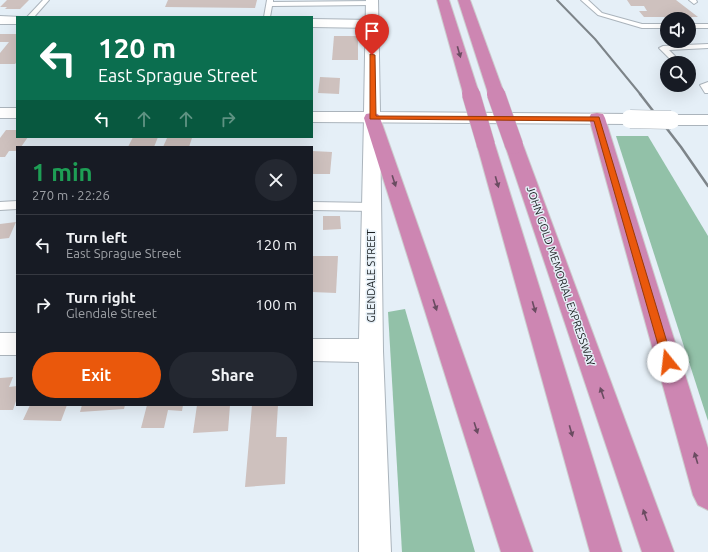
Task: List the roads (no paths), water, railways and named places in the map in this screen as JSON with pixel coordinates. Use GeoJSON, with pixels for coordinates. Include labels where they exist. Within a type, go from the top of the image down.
{"type":"FeatureCollection","features":[{"type":"Feature","properties":{"kind":"highway"},"geometry":{"type":"LineString","coordinates":[[443,0],[606,552]]}},
{"type":"Feature","properties":{"kind":"highway","name":"JOHN GOLD MEMORIAL EXPRESSWAY"},"geometry":{"type":"LineString","coordinates":[[464,0],[658,552]]}},
{"type":"Feature","properties":{"kind":"highway"},"geometry":{"type":"LineString","coordinates":[[372,118],[517,552]]}},
{"type":"Feature","properties":{"kind":"highway"},"geometry":{"type":"LineString","coordinates":[[597,118],[708,495]]}},
{"type":"Feature","properties":{"kind":"main road","name":"GLENDALE STREET"},"geometry":{"type":"LineString","coordinates":[[372,2],[371,351],[375,552]]}},
{"type":"Feature","properties":{"kind":"main road"},"geometry":{"type":"LineString","coordinates":[[0,20],[16,20]]}},
{"type":"Feature","properties":{"kind":"main road"},"geometry":{"type":"LineString","coordinates":[[313,23],[372,24]]}},
{"type":"Feature","properties":{"kind":"main road"},"geometry":{"type":"LineString","coordinates":[[0,113],[16,113]]}},
{"type":"Feature","properties":{"kind":"main road"},"geometry":{"type":"LineString","coordinates":[[313,117],[708,120]]}},
{"type":"Feature","properties":{"kind":"main road"},"geometry":{"type":"LineString","coordinates":[[0,344],[16,344]]}},
{"type":"Feature","properties":{"kind":"main road"},"geometry":{"type":"LineString","coordinates":[[313,350],[371,351]]}},
{"type":"Feature","properties":{"kind":"lane"},"geometry":{"type":"LineString","coordinates":[[31,16],[46,0]]}},
{"type":"Feature","properties":{"kind":"lane"},"geometry":{"type":"LineString","coordinates":[[584,0],[600,14],[642,26],[660,26]]}},
{"type":"Feature","properties":{"kind":"lane"},"geometry":{"type":"LineString","coordinates":[[268,16],[270,2],[372,2]]}},
{"type":"Feature","properties":{"kind":"lane"},"geometry":{"type":"LineString","coordinates":[[696,26],[708,26]]}},
{"type":"Feature","properties":{"kind":"lane"},"geometry":{"type":"LineString","coordinates":[[671,56],[663,48],[708,46]]}},
{"type":"Feature","properties":{"kind":"lane"},"geometry":{"type":"LineString","coordinates":[[707,87],[704,80],[708,77]]}},
{"type":"Feature","properties":{"kind":"lane"},"geometry":{"type":"LineString","coordinates":[[0,206],[16,205]]}},
{"type":"Feature","properties":{"kind":"lane"},"geometry":{"type":"LineString","coordinates":[[313,206],[372,207]]}},
{"type":"Feature","properties":{"kind":"railway"},"geometry":{"type":"LineString","coordinates":[[557,0],[595,39],[641,95]]}},
{"type":"Feature","properties":{"kind":"railway"},"geometry":{"type":"LineString","coordinates":[[640,94],[681,147],[708,186]]}}]}
